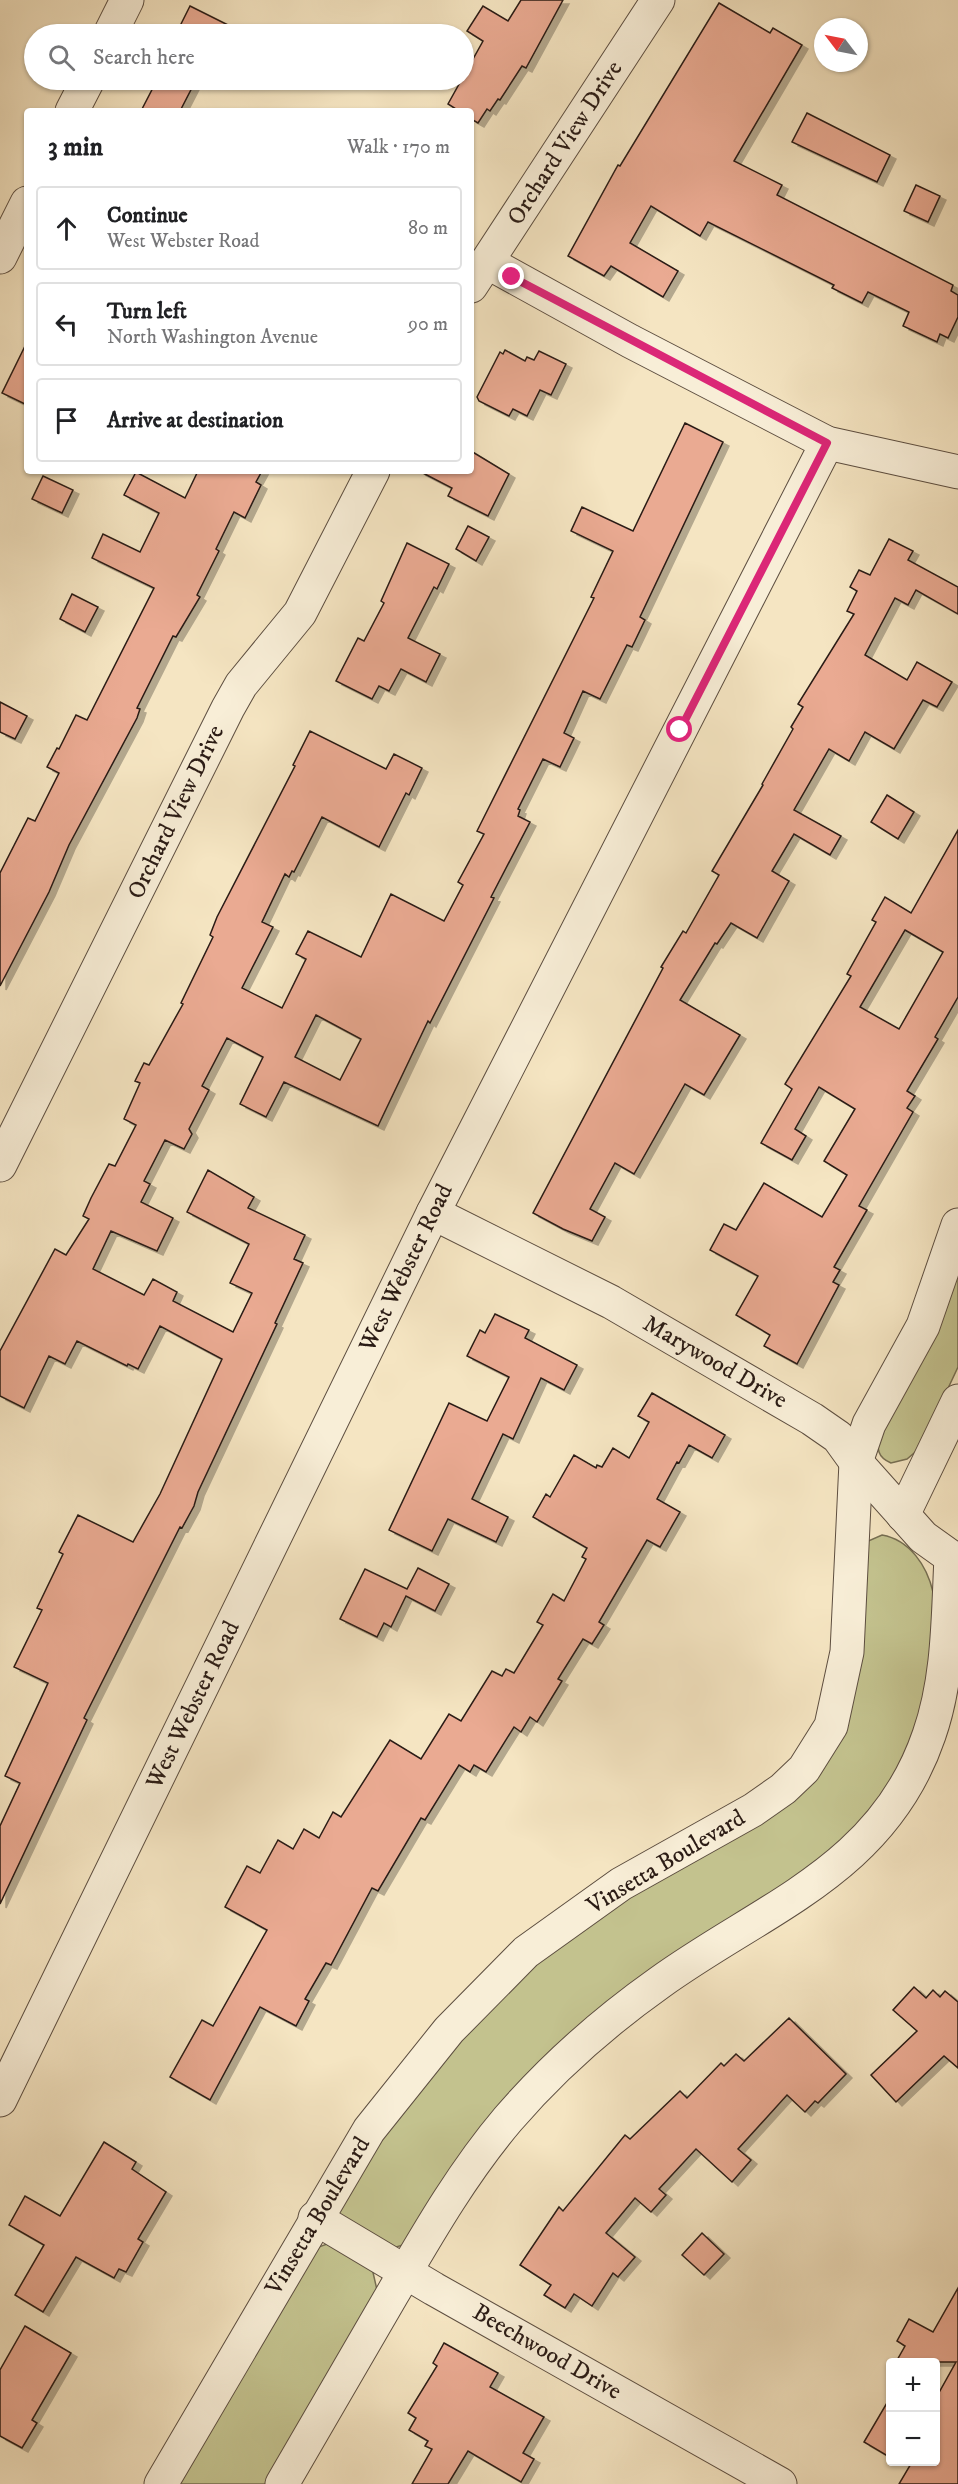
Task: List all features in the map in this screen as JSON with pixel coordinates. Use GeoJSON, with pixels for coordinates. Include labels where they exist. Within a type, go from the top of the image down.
{"type":"FeatureCollection","features":[{"type":"Feature","properties":{"kind":"street"},"geometry":{"type":"LineString","coordinates":[[115,24],[128,0]]}},
{"type":"Feature","properties":{"kind":"street","name":"Orchard View Drive"},"geometry":{"type":"LineString","coordinates":[[479,274],[658,0]]}},
{"type":"Feature","properties":{"kind":"street"},"geometry":{"type":"LineString","coordinates":[[74,108],[83,90]]}},
{"type":"Feature","properties":{"kind":"street"},"geometry":{"type":"LineString","coordinates":[[0,256],[24,209]]}},
{"type":"Feature","properties":{"kind":"street"},"geometry":{"type":"LineString","coordinates":[[479,274],[630,341],[827,443],[958,472]]}},
{"type":"Feature","properties":{"kind":"street","name":"West Webster Road"},"geometry":{"type":"LineString","coordinates":[[0,2100],[433,1213],[827,443]]}},
{"type":"Feature","properties":{"kind":"street","name":"Orchard View Drive"},"geometry":{"type":"LineString","coordinates":[[0,1165],[228,708],[241,686],[300,614],[371,474]]}},
{"type":"Feature","properties":{"kind":"street","name":"Marywood Drive"},"geometry":{"type":"LineString","coordinates":[[433,1213],[611,1302],[789,1404],[838,1437],[856,1462],[923,1537],[955,1559]]}},
{"type":"Feature","properties":{"kind":"street","name":"Vinsetta Boulevard"},"geometry":{"type":"LineString","coordinates":[[160,2484],[369,2130],[449,2030],[526,1952],[621,1884],[753,1810],[783,1789],[804,1769],[831,1726],[847,1652],[856,1462],[869,1424],[923,1326],[958,1225]]}},
{"type":"Feature","properties":{"kind":"street"},"geometry":{"type":"LineString","coordinates":[[903,1515],[958,1401]]}},
{"type":"Feature","properties":{"kind":"street"},"geometry":{"type":"LineString","coordinates":[[282,2484],[405,2272],[458,2187],[508,2119],[584,2042],[659,1982],[825,1877],[860,1847],[890,1812],[915,1770],[941,1696],[955,1559]]}},
{"type":"Feature","properties":{"kind":"street","name":"Beechwood Drive"},"geometry":{"type":"LineString","coordinates":[[315,2218],[405,2272],[780,2484]]}},
{"type":"Feature","properties":{"kind":"shaded area"},"geometry":{"type":"Polygon","coordinates":[[[958,1255],[958,1367],[920,1448],[907,1459],[891,1463],[879,1452],[879,1435],[958,1255]]]}},
{"type":"Feature","properties":{"kind":"shaded area"},"geometry":{"type":"Polygon","coordinates":[[[882,1535],[901,1542],[909,1548],[922,1564],[930,1582],[933,1592],[931,1675],[903,1768],[843,1846],[674,1958],[406,2244],[393,2248],[339,2216],[339,2196],[388,2120],[514,1982],[599,1913],[802,1790],[866,1542],[882,1535]]]}},
{"type":"Feature","properties":{"kind":"shaded area"},"geometry":{"type":"Polygon","coordinates":[[[327,2244],[372,2268],[377,2290],[265,2484],[175,2484],[313,2249],[327,2244]]]}},
{"type":"Feature","properties":{"kind":"building"},"geometry":{"type":"Polygon","coordinates":[[[521,0],[563,0],[526,68],[522,66],[500,100],[498,99],[490,111],[487,109],[478,123],[474,121],[474,108],[454,108],[448,104],[456,90],[474,90],[474,57],[483,41],[474,35],[474,24],[471,24],[483,6],[508,21],[521,0]]]}},
{"type":"Feature","properties":{"kind":"building"},"geometry":{"type":"Polygon","coordinates":[[[719,3],[770,33],[773,28],[802,45],[734,161],[782,185],[777,195],[953,285],[951,291],[958,295],[958,317],[948,338],[940,334],[937,342],[903,326],[909,312],[868,292],[862,303],[832,288],[834,285],[708,222],[700,236],[651,206],[630,243],[678,271],[663,297],[611,266],[604,276],[568,256],[618,165],[620,166],[719,3]]]}},
{"type":"Feature","properties":{"kind":"building"},"geometry":{"type":"Polygon","coordinates":[[[190,6],[226,24],[181,24],[190,6]]]}},
{"type":"Feature","properties":{"kind":"building"},"geometry":{"type":"Polygon","coordinates":[[[152,90],[191,90],[182,108],[143,108],[152,90]]]}},
{"type":"Feature","properties":{"kind":"building"},"geometry":{"type":"Polygon","coordinates":[[[807,113],[890,155],[877,182],[792,142],[807,113]]]}},
{"type":"Feature","properties":{"kind":"building"},"geometry":{"type":"Polygon","coordinates":[[[916,185],[940,196],[928,222],[904,211],[916,185]]]}},
{"type":"Feature","properties":{"kind":"building"},"geometry":{"type":"Polygon","coordinates":[[[24,348],[24,404],[2,393],[24,348]]]}},
{"type":"Feature","properties":{"kind":"building"},"geometry":{"type":"Polygon","coordinates":[[[505,350],[525,361],[527,357],[534,360],[539,351],[566,364],[551,395],[540,390],[527,416],[513,409],[509,416],[479,401],[477,397],[500,352],[503,354],[505,350]]]}},
{"type":"Feature","properties":{"kind":"building"},"geometry":{"type":"Polygon","coordinates":[[[685,423],[723,442],[640,617],[645,620],[632,647],[627,645],[600,699],[583,691],[564,733],[574,738],[560,767],[543,759],[518,809],[520,810],[518,816],[530,822],[430,1023],[428,1021],[378,1126],[284,1082],[266,1117],[240,1104],[263,1057],[227,1038],[202,1086],[209,1090],[189,1129],[192,1134],[184,1149],[165,1140],[144,1181],[150,1184],[141,1202],[173,1218],[157,1251],[111,1231],[93,1269],[144,1295],[153,1279],[177,1292],[173,1301],[233,1332],[252,1293],[230,1283],[249,1244],[187,1212],[208,1170],[254,1197],[248,1208],[305,1235],[294,1259],[303,1263],[275,1323],[277,1324],[198,1492],[194,1506],[182,1528],[180,1527],[84,1718],[87,1720],[0,1904],[0,1826],[20,1783],[5,1776],[48,1683],[14,1667],[42,1610],[37,1608],[63,1554],[59,1552],[78,1515],[133,1542],[160,1494],[222,1359],[160,1326],[138,1369],[128,1364],[127,1366],[77,1341],[65,1364],[49,1356],[24,1408],[0,1396],[0,1351],[55,1249],[66,1255],[89,1219],[83,1216],[91,1198],[109,1164],[115,1166],[136,1125],[124,1119],[140,1083],[135,1081],[144,1063],[149,1065],[183,1004],[181,1003],[213,937],[210,935],[217,917],[295,766],[293,765],[310,731],[386,769],[394,754],[422,768],[409,795],[406,793],[379,847],[322,817],[294,872],[292,871],[289,877],[285,874],[262,922],[273,927],[242,988],[282,1008],[306,959],[296,954],[308,931],[361,957],[391,894],[444,921],[463,885],[458,882],[484,834],[477,831],[594,598],[591,597],[613,551],[571,531],[582,507],[633,531],[685,423]],[[316,1015],[295,1057],[340,1080],[361,1039],[316,1015]]]}},
{"type":"Feature","properties":{"kind":"building"},"geometry":{"type":"Polygon","coordinates":[[[474,453],[509,474],[488,516],[448,496],[452,488],[425,474],[474,474],[474,453]]]}},
{"type":"Feature","properties":{"kind":"building"},"geometry":{"type":"Polygon","coordinates":[[[135,474],[140,474],[185,498],[197,474],[260,474],[256,482],[261,485],[245,518],[234,512],[216,549],[219,551],[197,595],[200,597],[176,637],[173,636],[137,708],[140,709],[137,718],[69,845],[49,892],[0,986],[0,873],[28,818],[35,821],[59,773],[47,767],[57,748],[59,749],[76,715],[87,720],[154,588],[92,558],[103,534],[140,552],[159,513],[124,495],[135,474]]]}},
{"type":"Feature","properties":{"kind":"building"},"geometry":{"type":"Polygon","coordinates":[[[43,476],[73,490],[62,513],[32,499],[43,476]]]}},
{"type":"Feature","properties":{"kind":"building"},"geometry":{"type":"Polygon","coordinates":[[[468,526],[489,537],[476,561],[456,549],[468,526]]]}},
{"type":"Feature","properties":{"kind":"building"},"geometry":{"type":"Polygon","coordinates":[[[889,539],[913,551],[908,560],[958,587],[958,614],[916,590],[908,605],[895,598],[865,655],[907,680],[917,662],[952,682],[937,707],[923,700],[894,749],[865,732],[849,761],[829,749],[794,810],[841,836],[830,855],[794,834],[772,871],[789,881],[757,938],[731,923],[717,944],[715,943],[680,1000],[740,1035],[704,1095],[685,1084],[634,1174],[615,1163],[590,1209],[605,1217],[592,1241],[563,1229],[533,1213],[663,968],[661,967],[683,931],[686,933],[719,875],[712,871],[793,729],[791,727],[803,707],[798,704],[854,614],[847,611],[857,591],[850,587],[859,570],[870,575],[889,539]]]}},
{"type":"Feature","properties":{"kind":"building"},"geometry":{"type":"Polygon","coordinates":[[[407,543],[449,564],[437,589],[434,587],[408,638],[440,654],[426,682],[401,669],[389,691],[379,686],[372,699],[336,681],[358,638],[364,641],[384,603],[381,601],[407,543]]]}},
{"type":"Feature","properties":{"kind":"building"},"geometry":{"type":"Polygon","coordinates":[[[72,594],[98,607],[85,632],[60,619],[72,594]]]}},
{"type":"Feature","properties":{"kind":"building"},"geometry":{"type":"Polygon","coordinates":[[[0,702],[27,716],[15,739],[0,732],[0,702]]]}},
{"type":"Feature","properties":{"kind":"building"},"geometry":{"type":"Polygon","coordinates":[[[887,795],[914,812],[898,839],[871,822],[887,795]]]}},
{"type":"Feature","properties":{"kind":"building"},"geometry":{"type":"Polygon","coordinates":[[[958,830],[958,997],[935,1037],[938,1039],[907,1091],[915,1096],[907,1108],[913,1112],[859,1206],[867,1210],[834,1267],[840,1270],[833,1282],[839,1285],[797,1364],[764,1346],[770,1335],[736,1315],[758,1276],[710,1250],[724,1224],[736,1230],[764,1183],[822,1217],[847,1175],[824,1161],[855,1109],[819,1087],[795,1129],[806,1136],[792,1160],[761,1143],[792,1089],[785,1084],[851,976],[847,974],[876,922],[872,920],[885,897],[911,913],[958,830]],[[905,930],[860,1007],[899,1029],[943,952],[905,930]]]}},
{"type":"Feature","properties":{"kind":"building"},"geometry":{"type":"Polygon","coordinates":[[[495,1314],[529,1330],[525,1338],[577,1365],[564,1390],[541,1378],[513,1439],[503,1434],[472,1499],[508,1517],[496,1542],[448,1519],[432,1551],[389,1530],[449,1403],[487,1421],[509,1377],[467,1356],[480,1330],[485,1333],[495,1314]]]}},
{"type":"Feature","properties":{"kind":"building"},"geometry":{"type":"Polygon","coordinates":[[[652,1393],[725,1435],[712,1458],[689,1445],[679,1463],[677,1462],[657,1499],[680,1512],[660,1547],[647,1540],[599,1622],[604,1625],[592,1644],[583,1639],[558,1679],[562,1681],[537,1722],[530,1717],[521,1732],[514,1727],[486,1772],[474,1765],[470,1772],[459,1765],[425,1820],[421,1818],[378,1891],[372,1888],[331,1965],[326,1963],[305,1999],[309,2001],[296,2026],[260,2007],[210,2100],[170,2077],[202,2020],[213,2026],[267,1930],[225,1907],[247,1866],[260,1873],[278,1840],[293,1849],[304,1829],[319,1838],[333,1812],[341,1817],[390,1740],[421,1759],[449,1714],[461,1721],[492,1671],[502,1676],[506,1669],[514,1673],[543,1625],[537,1622],[553,1594],[564,1601],[586,1559],[582,1557],[587,1548],[533,1517],[546,1494],[550,1497],[574,1455],[596,1468],[597,1465],[602,1467],[613,1448],[629,1458],[649,1422],[638,1416],[652,1393]]]}},
{"type":"Feature","properties":{"kind":"building"},"geometry":{"type":"Polygon","coordinates":[[[418,1568],[449,1584],[435,1611],[406,1596],[391,1627],[384,1623],[377,1637],[340,1619],[365,1569],[407,1589],[418,1568]]]}},
{"type":"Feature","properties":{"kind":"building"},"geometry":{"type":"Polygon","coordinates":[[[914,1987],[926,1998],[933,1990],[940,1997],[945,1991],[958,2002],[958,2068],[944,2056],[896,2102],[871,2075],[917,2031],[893,2010],[914,1987]]]}},
{"type":"Feature","properties":{"kind":"building"},"geometry":{"type":"Polygon","coordinates":[[[789,2018],[846,2074],[818,2103],[815,2101],[805,2112],[787,2095],[738,2149],[751,2160],[732,2182],[696,2149],[659,2189],[666,2195],[651,2212],[635,2198],[606,2233],[635,2257],[618,2277],[613,2273],[592,2306],[574,2294],[565,2308],[544,2295],[551,2285],[520,2265],[559,2207],[563,2211],[625,2135],[630,2139],[680,2091],[687,2098],[721,2063],[724,2066],[736,2054],[744,2061],[789,2018]]]}},
{"type":"Feature","properties":{"kind":"building"},"geometry":{"type":"Polygon","coordinates":[[[104,2142],[136,2162],[132,2169],[166,2192],[138,2239],[143,2242],[126,2272],[119,2269],[114,2278],[76,2257],[43,2312],[15,2295],[44,2245],[9,2225],[25,2196],[60,2216],[104,2142]]]}},
{"type":"Feature","properties":{"kind":"building"},"geometry":{"type":"Polygon","coordinates":[[[702,2233],[724,2254],[704,2275],[682,2255],[702,2233]]]}},
{"type":"Feature","properties":{"kind":"building"},"geometry":{"type":"Polygon","coordinates":[[[958,2288],[958,2484],[899,2484],[910,2466],[940,2466],[940,2391],[956,2362],[940,2362],[940,2358],[898,2358],[905,2346],[897,2341],[909,2319],[933,2332],[958,2288]]]}},
{"type":"Feature","properties":{"kind":"building"},"geometry":{"type":"Polygon","coordinates":[[[25,2326],[71,2353],[32,2420],[37,2423],[22,2448],[0,2436],[0,2370],[25,2326]]]}},
{"type":"Feature","properties":{"kind":"building"},"geometry":{"type":"Polygon","coordinates":[[[444,2343],[498,2373],[490,2387],[544,2417],[523,2453],[534,2459],[521,2482],[468,2451],[448,2484],[412,2484],[432,2449],[425,2446],[428,2441],[409,2430],[416,2418],[408,2413],[437,2366],[433,2363],[444,2343]]]}},
{"type":"Feature","properties":{"kind":"building"},"geometry":{"type":"Polygon","coordinates":[[[886,2405],[886,2455],[864,2442],[886,2405]]]}},
{"type":"Feature","properties":{"kind":"route"},"geometry":{"type":"LineString","coordinates":[[512,277],[827,443],[680,730]]}}]}
